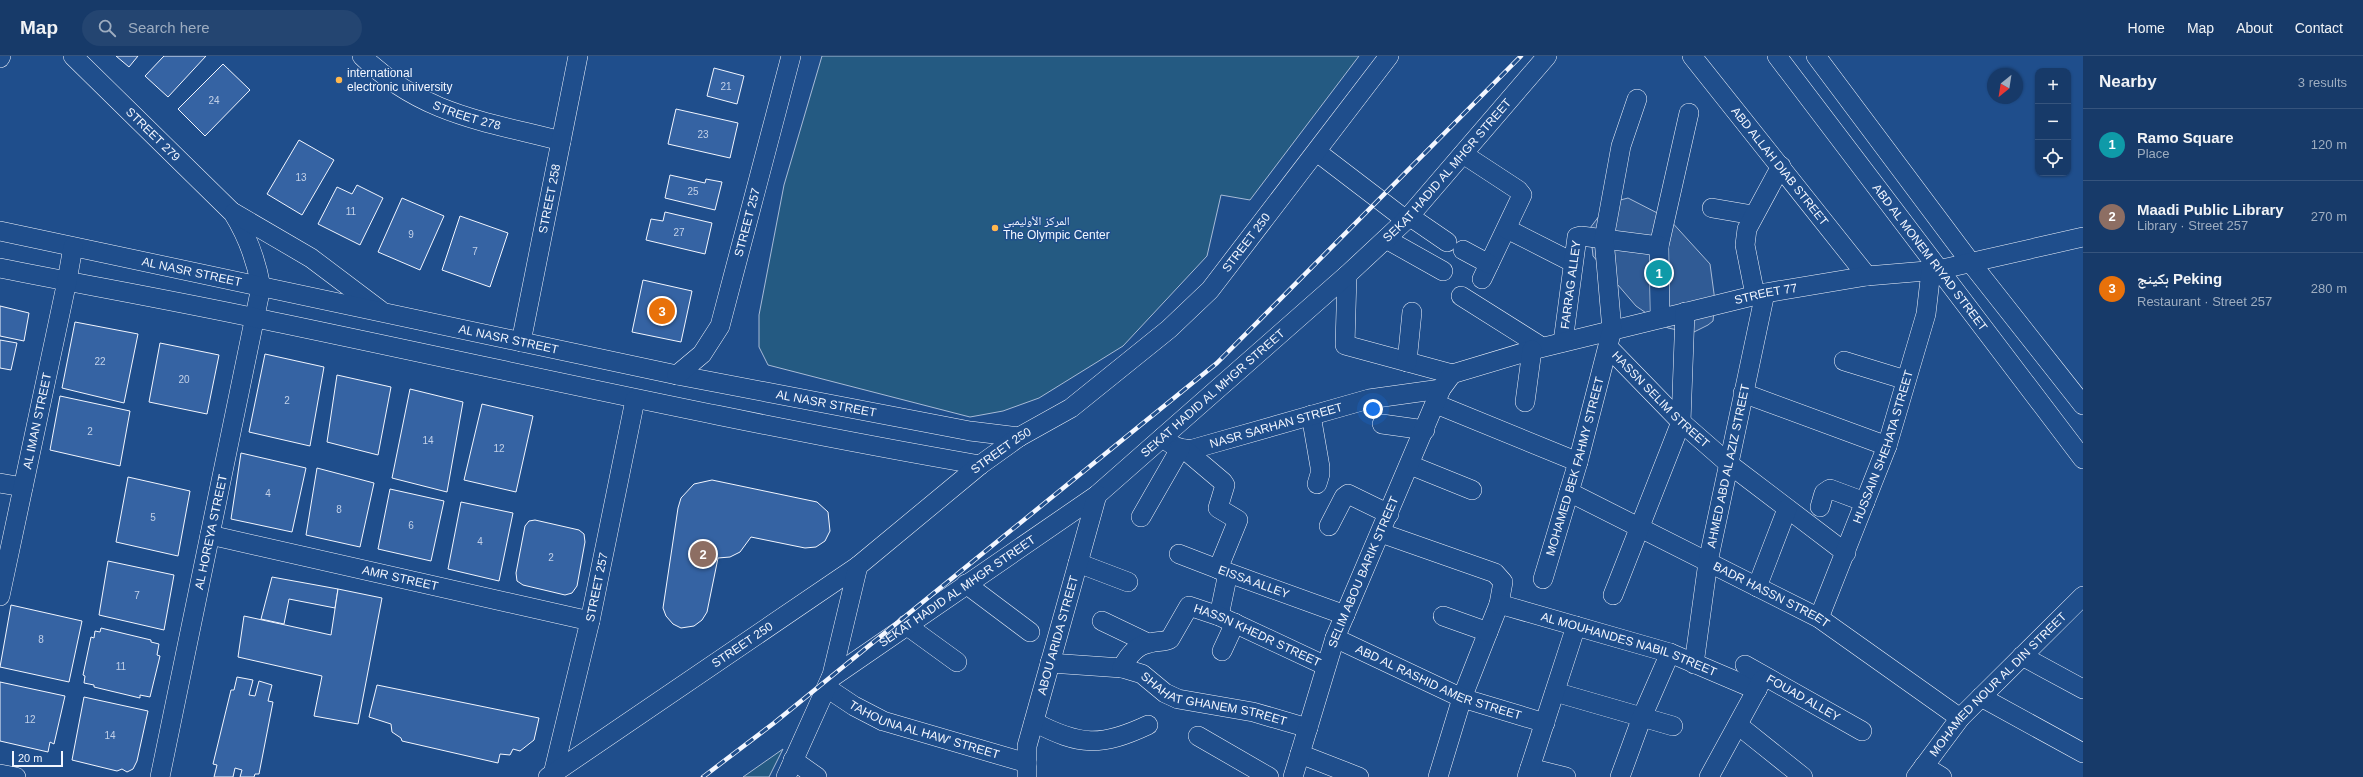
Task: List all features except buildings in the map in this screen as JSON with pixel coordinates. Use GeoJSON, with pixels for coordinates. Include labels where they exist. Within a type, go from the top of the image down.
{"type":"FeatureCollection","features":[{"type":"Feature","properties":{"kind":"street","name":"STREET 279"},"geometry":{"type":"LineString","coordinates":[[73,56],[233,213],[247,236],[252,248],[261,287]]}},
{"type":"Feature","properties":{"kind":"street","name":"STREET 278"},"geometry":{"type":"LineString","coordinates":[[362,56],[397,86],[438,107],[561,141]]}},
{"type":"Feature","properties":{"kind":"street","name":"STREET 258"},"geometry":{"type":"LineString","coordinates":[[522,342],[578,56]]}},
{"type":"Feature","properties":{"kind":"street","name":"STREET 257"},"geometry":{"type":"LineString","coordinates":[[677,375],[702,354],[720,326],[791,56]]}},
{"type":"Feature","properties":{"kind":"street","name":"STREET 250"},"geometry":{"type":"LineString","coordinates":[[551,775],[858,566],[980,465],[1020,437],[1071,408],[1169,329],[1210,290],[1389,56]]}},
{"type":"Feature","properties":{"kind":"street","name":"SEKAT HADID AL MHGR STREET"},"geometry":{"type":"LineString","coordinates":[[829,683],[906,625],[1097,495],[1347,275],[1408,218],[1548,56]]}},
{"type":"Feature","properties":{"kind":"street","name":"ABD ALLAH DIAB STREET"},"geometry":{"type":"LineString","coordinates":[[1692,56],[1867,276]]}},
{"type":"Feature","properties":{"kind":"street","name":"ABD AL MONEM RIYAD STREET"},"geometry":{"type":"LineString","coordinates":[[1777,56],[1934,271],[2083,459]]}},
{"type":"Feature","properties":{"kind":"street"},"geometry":{"type":"LineString","coordinates":[[1816,56],[1971,262],[2083,405]]}},
{"type":"Feature","properties":{"kind":"street"},"geometry":{"type":"LineString","coordinates":[[1610,339],[1604,239],[1621,146],[1637,99]]}},
{"type":"Feature","properties":{"kind":"street"},"geometry":{"type":"LineString","coordinates":[[1660,318],[1659,246],[1689,113]]}},
{"type":"Feature","properties":{"kind":"street"},"geometry":{"type":"LineString","coordinates":[[1317,152],[1408,218],[1455,246],[1485,271],[1507,229],[1522,195],[1518,190],[1463,154]]}},
{"type":"Feature","properties":{"kind":"street"},"geometry":{"type":"LineString","coordinates":[[1760,294],[1745,245],[1747,229],[1781,166]]}},
{"type":"Feature","properties":{"kind":"street"},"geometry":{"type":"LineString","coordinates":[[1712,208],[1754,215]]}},
{"type":"Feature","properties":{"kind":"street","name":"STREET 279"},"geometry":{"type":"LineString","coordinates":[[233,213],[311,258],[383,312]]}},
{"type":"Feature","properties":{"kind":"street"},"geometry":{"type":"LineString","coordinates":[[1507,229],[1572,262]]}},
{"type":"Feature","properties":{"kind":"street","name":"AL NASR STREET"},"geometry":{"type":"LineString","coordinates":[[0,231],[677,375],[970,431],[1020,437]]}},
{"type":"Feature","properties":{"kind":"street","name":"FARRAG ALLEY"},"geometry":{"type":"LineString","coordinates":[[1563,342],[1572,262],[1577,238],[1581,236],[1659,246]]}},
{"type":"Feature","properties":{"kind":"street","name":"STREET 77"},"geometry":{"type":"LineString","coordinates":[[1452,374],[1563,342],[1610,339],[1660,318],[1760,294],[1867,276],[1934,271],[2083,237]]}},
{"type":"Feature","properties":{"kind":"street"},"geometry":{"type":"LineString","coordinates":[[1386,239],[1443,271]]}},
{"type":"Feature","properties":{"kind":"street","name":"AL IMAN STREET"},"geometry":{"type":"LineString","coordinates":[[0,596],[3,564],[23,487],[73,247]]}},
{"type":"Feature","properties":{"kind":"street"},"geometry":{"type":"LineString","coordinates":[[0,268],[254,318],[635,400],[842,441],[980,465]]}},
{"type":"Feature","properties":{"kind":"street","name":"HUSSAIN SHEHATA STREET"},"geometry":{"type":"LineString","coordinates":[[1819,618],[1846,553],[1887,446],[1926,314],[1934,271]]}},
{"type":"Feature","properties":{"kind":"street"},"geometry":{"type":"LineString","coordinates":[[1347,275],[1344,342],[1349,347],[1452,374]]}},
{"type":"Feature","properties":{"kind":"street","name":"AL HOREYA STREET"},"geometry":{"type":"LineString","coordinates":[[160,777],[261,287]]}},
{"type":"Feature","properties":{"kind":"street","name":"AHMED ABD AL AZIZ STREET"},"geometry":{"type":"LineString","coordinates":[[1694,664],[1708,562],[1744,393],[1760,294]]}},
{"type":"Feature","properties":{"kind":"street"},"geometry":{"type":"LineString","coordinates":[[1461,296],[1537,349],[1525,402]]}},
{"type":"Feature","properties":{"kind":"street"},"geometry":{"type":"LineString","coordinates":[[1408,362],[1412,312]]}},
{"type":"Feature","properties":{"kind":"street"},"geometry":{"type":"LineString","coordinates":[[1613,595],[1681,422],[1684,312]]}},
{"type":"Feature","properties":{"kind":"street","name":"HASSN SELIM STREET"},"geometry":{"type":"LineString","coordinates":[[1610,339],[1681,422],[1728,464],[1846,553]]}},
{"type":"Feature","properties":{"kind":"street","name":"MOHAMED BEK FAHMY STREET"},"geometry":{"type":"LineString","coordinates":[[1543,579],[1578,462],[1610,339]]}},
{"type":"Feature","properties":{"kind":"street"},"geometry":{"type":"LineString","coordinates":[[1844,362],[1906,380]]}},
{"type":"Feature","properties":{"kind":"street","name":"SELIM ABOU BARIK STREET"},"geometry":{"type":"LineString","coordinates":[[1293,777],[1335,638],[1439,396],[1452,374]]}},
{"type":"Feature","properties":{"kind":"street"},"geometry":{"type":"LineString","coordinates":[[1744,393],[1887,446]]}},
{"type":"Feature","properties":{"kind":"street"},"geometry":{"type":"LineString","coordinates":[[1439,396],[1578,462]]}},
{"type":"Feature","properties":{"kind":"street","name":"NASR SARHAN STREET"},"geometry":{"type":"LineString","coordinates":[[1182,449],[1369,399],[1439,396]]}},
{"type":"Feature","properties":{"kind":"street","name":"STREET 257"},"geometry":{"type":"LineString","coordinates":[[551,775],[590,621],[635,400]]}},
{"type":"Feature","properties":{"kind":"street"},"geometry":{"type":"LineString","coordinates":[[1311,415],[1320,467],[1320,474],[1317,484]]}},
{"type":"Feature","properties":{"kind":"street"},"geometry":{"type":"LineString","coordinates":[[1382,424],[1425,430]]}},
{"type":"Feature","properties":{"kind":"street"},"geometry":{"type":"LineString","coordinates":[[1141,517],[1182,449],[1170,445],[1163,437]]}},
{"type":"Feature","properties":{"kind":"street","name":"EISSA ALLEY"},"geometry":{"type":"LineString","coordinates":[[1182,449],[1223,482],[1225,485],[1218,508],[1238,520],[1223,571],[1345,615]]}},
{"type":"Feature","properties":{"kind":"street"},"geometry":{"type":"LineString","coordinates":[[1410,465],[1472,490]]}},
{"type":"Feature","properties":{"kind":"street"},"geometry":{"type":"LineString","coordinates":[[0,483],[23,487]]}},
{"type":"Feature","properties":{"kind":"street"},"geometry":{"type":"LineString","coordinates":[[1820,507],[1824,492],[1830,489],[1865,502]]}},
{"type":"Feature","properties":{"kind":"street","name":"BADR HASSN STREET"},"geometry":{"type":"LineString","coordinates":[[1569,492],[1819,618],[1960,718]]}},
{"type":"Feature","properties":{"kind":"street"},"geometry":{"type":"LineString","coordinates":[[1328,526],[1344,497],[1348,494],[1389,514]]}},
{"type":"Feature","properties":{"kind":"street","name":"ABOU ARIDA STREET"},"geometry":{"type":"LineString","coordinates":[[1030,772],[1028,746],[1097,495]]}},
{"type":"Feature","properties":{"kind":"street"},"geometry":{"type":"LineString","coordinates":[[1757,587],[1787,508]]}},
{"type":"Feature","properties":{"kind":"street"},"geometry":{"type":"LineString","coordinates":[[1381,533],[1495,574],[1503,582],[1499,604],[1462,698],[1438,777]]}},
{"type":"Feature","properties":{"kind":"street","name":"AMR STREET"},"geometry":{"type":"LineString","coordinates":[[210,535],[590,621]]}},
{"type":"Feature","properties":{"kind":"street"},"geometry":{"type":"LineString","coordinates":[[1179,554],[1223,571],[1227,620],[1222,651]]}},
{"type":"Feature","properties":{"kind":"street"},"geometry":{"type":"LineString","coordinates":[[1078,563],[1128,582]]}},
{"type":"Feature","properties":{"kind":"street"},"geometry":{"type":"LineString","coordinates":[[786,777],[829,683],[858,566]]}},
{"type":"Feature","properties":{"kind":"street"},"geometry":{"type":"LineString","coordinates":[[966,584],[1030,632]]}},
{"type":"Feature","properties":{"kind":"street","name":"MOHAMED NOUR AL DIN STREET"},"geometry":{"type":"LineString","coordinates":[[1920,772],[1960,718],[2083,596]]}},
{"type":"Feature","properties":{"kind":"street","name":"AL MOUHANDES NABIL STREET"},"geometry":{"type":"LineString","coordinates":[[1499,604],[1670,653],[1694,664],[1761,683]]}},
{"type":"Feature","properties":{"kind":"street","name":"HASSN KHEDR STREET"},"geometry":{"type":"LineString","coordinates":[[1122,668],[1128,657],[1137,648],[1148,643],[1170,639],[1189,606],[1227,620],[1326,666]]}},
{"type":"Feature","properties":{"kind":"street"},"geometry":{"type":"LineString","coordinates":[[1442,616],[1488,632]]}},
{"type":"Feature","properties":{"kind":"street"},"geometry":{"type":"LineString","coordinates":[[1102,621],[1148,643]]}},
{"type":"Feature","properties":{"kind":"street"},"geometry":{"type":"LineString","coordinates":[[906,625],[957,662]]}},
{"type":"Feature","properties":{"kind":"street"},"geometry":{"type":"LineString","coordinates":[[1566,777],[1529,773],[1576,626]]}},
{"type":"Feature","properties":{"kind":"street","name":"ABD AL RASHID AMER STREET"},"geometry":{"type":"LineString","coordinates":[[1335,638],[1462,698],[1545,723]]}},
{"type":"Feature","properties":{"kind":"street"},"geometry":{"type":"LineString","coordinates":[[1620,777],[1642,717],[1670,653]]}},
{"type":"Feature","properties":{"kind":"street"},"geometry":{"type":"LineString","coordinates":[[2022,656],[2083,689]]}},
{"type":"Feature","properties":{"kind":"street","name":"SHAHAT GHANEM STREET"},"geometry":{"type":"LineString","coordinates":[[1050,663],[1122,668],[1142,674],[1165,693],[1178,699],[1253,712],[1308,728]]}},
{"type":"Feature","properties":{"kind":"street","name":"FOUAD ALLEY"},"geometry":{"type":"LineString","coordinates":[[1744,665],[1761,683],[1862,731]]}},
{"type":"Feature","properties":{"kind":"street","name":"TAHOUNA AL HAW' STREET"},"geometry":{"type":"LineString","coordinates":[[829,683],[854,706],[883,721],[1030,772]]}},
{"type":"Feature","properties":{"kind":"street"},"geometry":{"type":"LineString","coordinates":[[1709,777],[1761,683]]}},
{"type":"Feature","properties":{"kind":"street"},"geometry":{"type":"LineString","coordinates":[[1555,692],[1673,726]]}},
{"type":"Feature","properties":{"kind":"street"},"geometry":{"type":"LineString","coordinates":[[1981,697],[2083,754]]}},
{"type":"Feature","properties":{"kind":"street"},"geometry":{"type":"LineString","coordinates":[[1034,722],[1061,736],[1091,742],[1120,738],[1148,725]]}},
{"type":"Feature","properties":{"kind":"street"},"geometry":{"type":"LineString","coordinates":[[1738,725],[1802,777]]}},
{"type":"Feature","properties":{"kind":"street"},"geometry":{"type":"LineString","coordinates":[[1198,736],[1269,777]]}},
{"type":"Feature","properties":{"kind":"street"},"geometry":{"type":"LineString","coordinates":[[1300,754],[1359,777]]}},
{"type":"Feature","properties":{"kind":"street"},"geometry":{"type":"LineString","coordinates":[[794,760],[817,777]]}},
{"type":"Feature","properties":{"kind":"street"},"geometry":{"type":"LineString","coordinates":[[1920,772],[1942,777]]}},
{"type":"Feature","properties":{"kind":"street"},"geometry":{"type":"LineString","coordinates":[[0,774],[16,777]]}},
{"type":"Feature","properties":{"kind":"shaded area","name":"المركز الأوليمبى The Olympic Center"},"geometry":{"type":"Polygon","coordinates":[[[822,56],[1359,56],[1250,200],[1221,195],[1207,256],[1123,346],[1039,398],[1003,411],[970,417],[768,365],[759,347],[759,315],[784,185],[822,56]]]}},
{"type":"Feature","properties":{"kind":"shaded area"},"geometry":{"type":"Polygon","coordinates":[[[1628,198],[1669,219],[1710,264],[1715,301],[1713,321],[1708,325],[1692,333],[1668,328],[1636,306],[1593,256],[1590,228],[1609,203],[1628,198]]]}},
{"type":"Feature","properties":{"kind":"shaded area"},"geometry":{"type":"Polygon","coordinates":[[[783,749],[769,777],[743,777],[783,749]]]}},
{"type":"Feature","properties":{"kind":"railway"},"geometry":{"type":"LineString","coordinates":[[703,777],[774,723],[1217,363],[1521,56]]}},
{"type":"Feature","properties":{"kind":"place","name":"international electronic university"},"geometry":{"type":"Point","coordinates":[339,80]}},
{"type":"Feature","properties":{"kind":"place","name":"المركز الأوليمبى The Olympic Center"},"geometry":{"type":"Point","coordinates":[995,228]}},
{"type":"Feature","properties":{"kind":"place","name":"Ramo Square"},"geometry":{"type":"Point","coordinates":[1659,273]}},
{"type":"Feature","properties":{"kind":"place","name":"بكينج Peking"},"geometry":{"type":"Point","coordinates":[662,311]}},
{"type":"Feature","properties":{"kind":"place","name":"Maadi Public Library"},"geometry":{"type":"Point","coordinates":[703,554]}}]}
